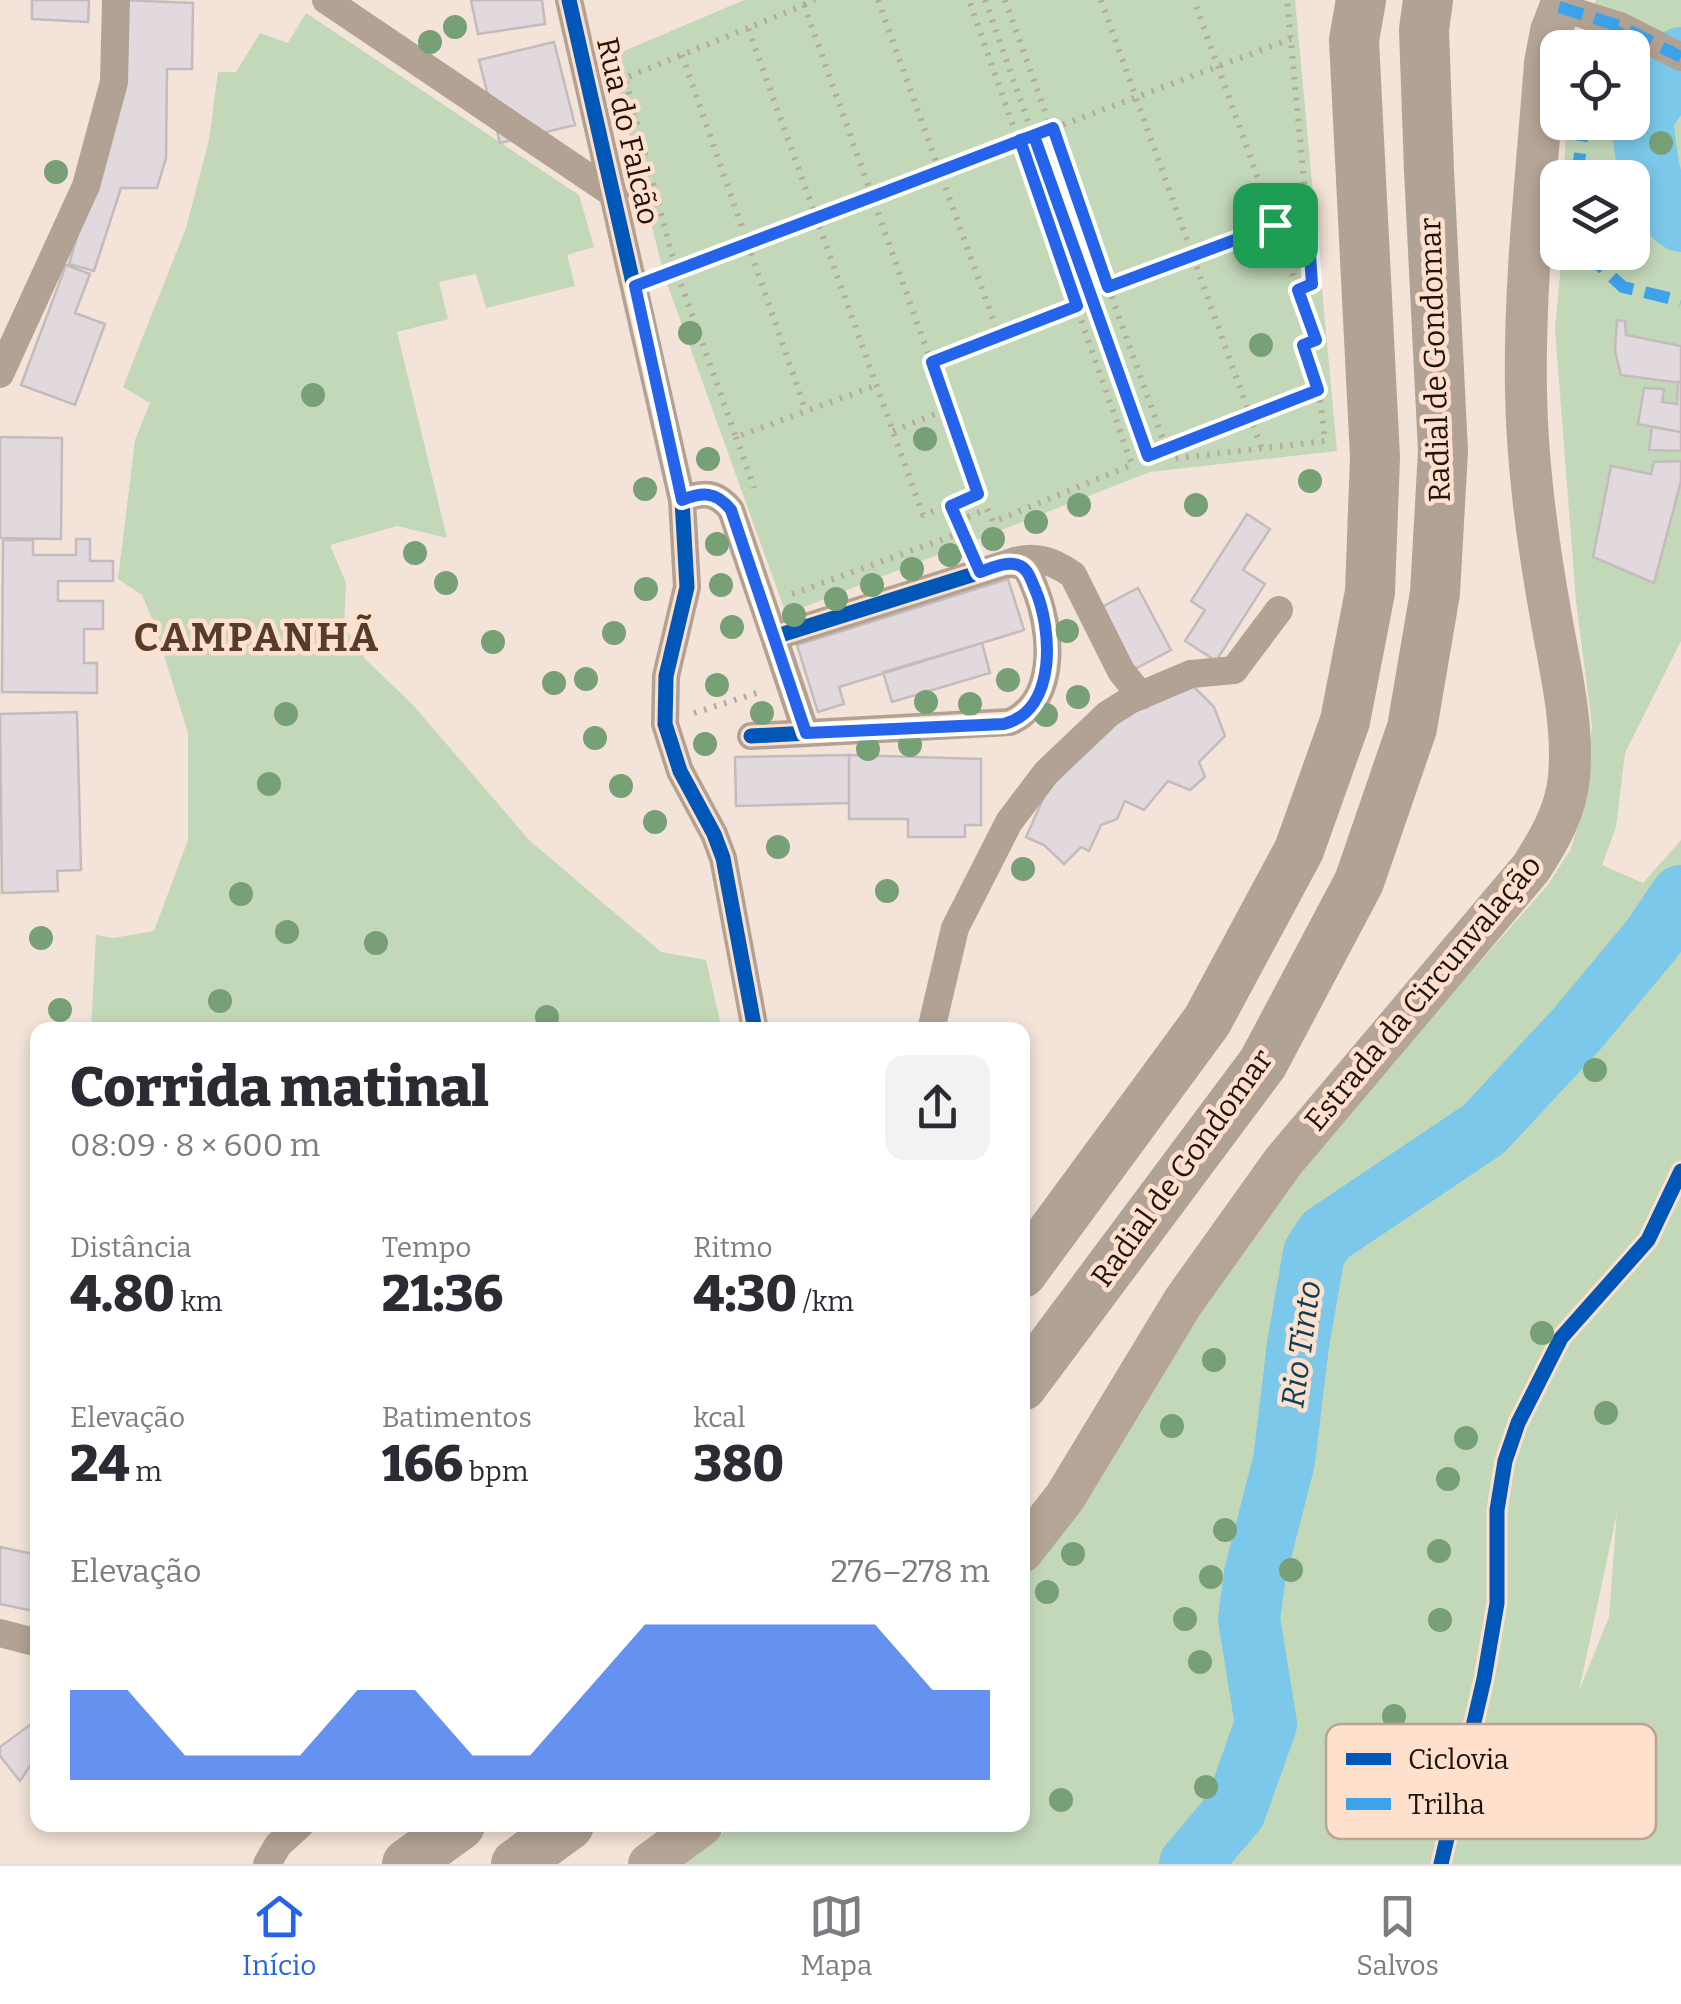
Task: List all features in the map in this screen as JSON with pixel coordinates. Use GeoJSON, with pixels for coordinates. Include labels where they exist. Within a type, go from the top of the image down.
{"type":"FeatureCollection","features":[{"type":"Feature","properties":{"kind":"highway","name":"Radial de Gondomar"},"geometry":{"type":"LineString","coordinates":[[1030,1375],[1263,1063],[1358,882],[1412,728],[1435,593],[1443,450],[1426,90],[1424,30],[1428,0]]}},
{"type":"Feature","properties":{"kind":"highway"},"geometry":{"type":"LineString","coordinates":[[1030,1261],[1207,1021],[1299,850],[1345,721],[1370,592],[1375,457],[1354,13]]}},
{"type":"Feature","properties":{"kind":"highway"},"geometry":{"type":"LineString","coordinates":[[407,1864],[450,1832]]}},
{"type":"Feature","properties":{"kind":"highway"},"geometry":{"type":"LineString","coordinates":[[516,1864],[559,1832]]}},
{"type":"Feature","properties":{"kind":"main road","name":"Estrada da Circunvalação"},"geometry":{"type":"LineString","coordinates":[[1030,1542],[1065,1497],[1183,1302],[1283,1162],[1530,868],[1561,811],[1569,781],[1570,746],[1542,564],[1526,390],[1528,303],[1545,63],[1561,3]]}},
{"type":"Feature","properties":{"kind":"main road"},"geometry":{"type":"LineString","coordinates":[[649,1864],[692,1832]]}},
{"type":"Feature","properties":{"kind":"street"},"geometry":{"type":"LineString","coordinates":[[0,374],[86,186],[114,82],[116,0]]}},
{"type":"Feature","properties":{"kind":"street"},"geometry":{"type":"LineString","coordinates":[[326,0],[615,194]]}},
{"type":"Feature","properties":{"kind":"street","name":"Rua do Falcão"},"geometry":{"type":"LineString","coordinates":[[570,0],[682,500],[687,587],[666,676],[665,724],[680,771],[723,858],[754,1022]]}},
{"type":"Feature","properties":{"kind":"street"},"geometry":{"type":"LineString","coordinates":[[1561,3],[1644,37],[1681,57]]}},
{"type":"Feature","properties":{"kind":"street"},"geometry":{"type":"LineString","coordinates":[[682,500],[710,494],[731,510],[806,733]]}},
{"type":"Feature","properties":{"kind":"street"},"geometry":{"type":"LineString","coordinates":[[774,636],[1024,558],[1040,559],[1072,575],[1121,671],[1141,696]]}},
{"type":"Feature","properties":{"kind":"street"},"geometry":{"type":"LineString","coordinates":[[750,736],[1004,724],[1018,718],[1041,687],[1048,636],[1044,610],[1028,571],[1020,565],[993,568]]}},
{"type":"Feature","properties":{"kind":"street"},"geometry":{"type":"LineString","coordinates":[[933,1022],[955,928],[1009,822],[1046,772],[1108,714],[1141,696],[1191,674],[1234,670],[1279,610]]}},
{"type":"Feature","properties":{"kind":"street"},"geometry":{"type":"LineString","coordinates":[[0,1633],[30,1641]]}},
{"type":"Feature","properties":{"kind":"street"},"geometry":{"type":"LineString","coordinates":[[266,1864],[293,1832]]}},
{"type":"Feature","properties":{"kind":"path"},"geometry":{"type":"LineString","coordinates":[[755,490],[676,270],[626,78],[815,0]]}},
{"type":"Feature","properties":{"kind":"path"},"geometry":{"type":"LineString","coordinates":[[878,0],[999,336]]}},
{"type":"Feature","properties":{"kind":"path"},"geometry":{"type":"LineString","coordinates":[[958,520],[987,509],[993,522],[1132,465],[968,0]]}},
{"type":"Feature","properties":{"kind":"path"},"geometry":{"type":"LineString","coordinates":[[985,0],[1148,456],[1318,390]]}},
{"type":"Feature","properties":{"kind":"path"},"geometry":{"type":"LineString","coordinates":[[1005,0],[1170,459],[1326,441],[1318,390],[1303,345],[1316,340],[1194,0]]}},
{"type":"Feature","properties":{"kind":"path"},"geometry":{"type":"LineString","coordinates":[[1100,0],[1262,449]]}},
{"type":"Feature","properties":{"kind":"path"},"geometry":{"type":"LineString","coordinates":[[1287,0],[1312,284],[1298,290]]}},
{"type":"Feature","properties":{"kind":"path"},"geometry":{"type":"LineString","coordinates":[[748,28],[924,516],[951,506],[978,494],[804,4]]}},
{"type":"Feature","properties":{"kind":"path"},"geometry":{"type":"LineString","coordinates":[[635,286],[1291,39]]}},
{"type":"Feature","properties":{"kind":"path"},"geometry":{"type":"LineString","coordinates":[[682,55],[806,411]]}},
{"type":"Feature","properties":{"kind":"path"},"geometry":{"type":"LineString","coordinates":[[1108,287],[1307,213]]}},
{"type":"Feature","properties":{"kind":"path"},"geometry":{"type":"LineString","coordinates":[[932,362],[1077,306]]}},
{"type":"Feature","properties":{"kind":"path"},"geometry":{"type":"LineString","coordinates":[[736,437],[876,384]]}},
{"type":"Feature","properties":{"kind":"path"},"geometry":{"type":"LineString","coordinates":[[893,431],[948,409]]}},
{"type":"Feature","properties":{"kind":"path"},"geometry":{"type":"LineString","coordinates":[[951,506],[962,532],[993,568]]}},
{"type":"Feature","properties":{"kind":"path"},"geometry":{"type":"LineString","coordinates":[[786,578],[792,596],[962,532]]}},
{"type":"Feature","properties":{"kind":"path"},"geometry":{"type":"LineString","coordinates":[[716,704],[751,694]]}},
{"type":"Feature","properties":{"kind":"green space"},"geometry":{"type":"Polygon","coordinates":[[[744,0],[1295,0],[1337,451],[1150,472],[786,614],[664,275],[610,57],[744,0]]]}},
{"type":"Feature","properties":{"kind":"green space"},"geometry":{"type":"Polygon","coordinates":[[[1596,0],[1681,0],[1681,641],[1625,753],[1616,827],[1602,865],[1643,883],[1681,840],[1681,1864],[682,1864],[724,1832],[1030,1832],[1030,1567],[1051,1543],[1216,1286],[1287,1188],[1375,1080],[1547,886],[1571,849],[1584,802],[1592,726],[1576,601],[1555,329],[1560,270],[1650,270],[1650,160],[1565,160],[1565,140],[1650,140],[1650,30],[1585,30],[1596,0]],[[1617,1514],[1579,1691],[1609,1617],[1617,1514]]]}},
{"type":"Feature","properties":{"kind":"green space"},"geometry":{"type":"Polygon","coordinates":[[[306,13],[579,195],[594,247],[567,255],[575,286],[486,308],[476,274],[439,282],[448,319],[397,332],[447,538],[397,526],[330,545],[346,583],[344,626],[365,659],[412,704],[530,841],[661,952],[706,960],[720,1022],[91,1022],[96,935],[113,938],[154,931],[188,840],[188,733],[142,595],[118,579],[135,440],[150,403],[123,387],[186,228],[209,140],[218,72],[236,72],[260,33],[288,43],[306,13]]]}},
{"type":"Feature","properties":{"kind":"building"},"geometry":{"type":"Polygon","coordinates":[[[32,0],[89,0],[88,22],[32,19],[32,0]]]}},
{"type":"Feature","properties":{"kind":"building"},"geometry":{"type":"Polygon","coordinates":[[[123,0],[193,3],[192,69],[167,69],[166,158],[157,188],[121,188],[94,271],[69,264],[95,177],[123,0]]]}},
{"type":"Feature","properties":{"kind":"building"},"geometry":{"type":"Polygon","coordinates":[[[471,0],[542,0],[545,24],[478,34],[471,0]]]}},
{"type":"Feature","properties":{"kind":"building"},"geometry":{"type":"Polygon","coordinates":[[[554,42],[575,125],[500,143],[479,60],[554,42]]]}},
{"type":"Feature","properties":{"kind":"building"},"geometry":{"type":"Polygon","coordinates":[[[66,265],[90,274],[75,313],[105,324],[75,405],[21,385],[66,265]]]}},
{"type":"Feature","properties":{"kind":"building"},"geometry":{"type":"Polygon","coordinates":[[[1617,320],[1625,321],[1626,335],[1681,346],[1681,383],[1621,375],[1615,351],[1617,320]]]}},
{"type":"Feature","properties":{"kind":"building"},"geometry":{"type":"Polygon","coordinates":[[[1678,382],[1681,432],[1638,424],[1644,388],[1664,389],[1662,402],[1677,404],[1678,382]]]}},
{"type":"Feature","properties":{"kind":"building"},"geometry":{"type":"Polygon","coordinates":[[[1652,427],[1681,432],[1681,451],[1649,450],[1652,427]]]}},
{"type":"Feature","properties":{"kind":"building"},"geometry":{"type":"Polygon","coordinates":[[[0,437],[62,438],[61,539],[0,538],[0,437]]]}},
{"type":"Feature","properties":{"kind":"building"},"geometry":{"type":"Polygon","coordinates":[[[1681,461],[1681,481],[1654,583],[1593,557],[1611,466],[1651,474],[1654,462],[1681,461]]]}},
{"type":"Feature","properties":{"kind":"building"},"geometry":{"type":"Polygon","coordinates":[[[1247,514],[1270,529],[1243,570],[1265,584],[1216,661],[1185,641],[1205,610],[1191,601],[1247,514]]]}},
{"type":"Feature","properties":{"kind":"building"},"geometry":{"type":"Polygon","coordinates":[[[76,539],[90,539],[90,561],[113,561],[113,581],[58,581],[58,601],[103,601],[103,629],[84,629],[84,663],[97,663],[97,693],[2,692],[3,540],[33,540],[33,555],[76,555],[76,539]]]}},
{"type":"Feature","properties":{"kind":"building"},"geometry":{"type":"Polygon","coordinates":[[[1008,579],[1024,630],[839,687],[844,704],[818,712],[797,645],[1008,579]]]}},
{"type":"Feature","properties":{"kind":"building"},"geometry":{"type":"Polygon","coordinates":[[[1138,588],[1171,650],[1131,671],[1098,609],[1138,588]]]}},
{"type":"Feature","properties":{"kind":"building"},"geometry":{"type":"Polygon","coordinates":[[[982,643],[990,673],[892,702],[883,672],[982,643]]]}},
{"type":"Feature","properties":{"kind":"building"},"geometry":{"type":"Polygon","coordinates":[[[1193,686],[1214,707],[1225,736],[1199,762],[1205,777],[1190,790],[1168,781],[1144,810],[1125,801],[1117,819],[1101,825],[1089,851],[1081,847],[1064,864],[1044,845],[1026,837],[1052,779],[1117,713],[1193,686]]]}},
{"type":"Feature","properties":{"kind":"building"},"geometry":{"type":"Polygon","coordinates":[[[77,712],[81,870],[57,871],[58,891],[2,893],[0,714],[77,712]]]}},
{"type":"Feature","properties":{"kind":"building"},"geometry":{"type":"Polygon","coordinates":[[[849,755],[849,803],[736,806],[735,757],[849,755]]]}},
{"type":"Feature","properties":{"kind":"building"},"geometry":{"type":"Polygon","coordinates":[[[849,755],[981,759],[981,825],[965,825],[965,837],[908,837],[908,819],[849,819],[849,755]]]}},
{"type":"Feature","properties":{"kind":"building"},"geometry":{"type":"Polygon","coordinates":[[[0,1547],[30,1553],[30,1610],[0,1604],[0,1547]]]}},
{"type":"Feature","properties":{"kind":"building"},"geometry":{"type":"Polygon","coordinates":[[[30,1725],[30,1766],[20,1781],[0,1756],[0,1747],[30,1725]]]}},
{"type":"Feature","properties":{"kind":"waterway","name":"Rio Tinto"},"geometry":{"type":"LineString","coordinates":[[1681,58],[1642,118],[1650,175],[1661,201],[1681,221]]}},
{"type":"Feature","properties":{"kind":"waterway","name":"Rio Tinto"},"geometry":{"type":"LineString","coordinates":[[1190,1864],[1235,1811],[1266,1724],[1249,1619],[1255,1574],[1284,1461],[1314,1253],[1326,1235],[1484,1129],[1577,1029],[1652,939],[1681,896]]}},
{"type":"Feature","properties":{"kind":"marked path"},"geometry":{"type":"LineString","coordinates":[[1559,7],[1620,26],[1681,57]]}},
{"type":"Feature","properties":{"kind":"marked path"},"geometry":{"type":"LineString","coordinates":[[1618,30],[1620,26]]}},
{"type":"Feature","properties":{"kind":"marked path"},"geometry":{"type":"LineString","coordinates":[[1579,160],[1582,140]]}},
{"type":"Feature","properties":{"kind":"marked path"},"geometry":{"type":"LineString","coordinates":[[1605,270],[1623,287],[1681,301]]}},
{"type":"Feature","properties":{"kind":"cycle path"},"geometry":{"type":"LineString","coordinates":[[569,0],[682,500],[687,587],[666,676],[665,724],[680,771],[723,858],[754,1022]]}},
{"type":"Feature","properties":{"kind":"cycle path"},"geometry":{"type":"LineString","coordinates":[[682,500],[708,495],[720,499],[731,510],[774,637],[1006,564],[1020,565],[1026,570],[1040,602],[1047,641],[1044,679],[1026,711],[1010,722],[751,736]]}},
{"type":"Feature","properties":{"kind":"cycle path"},"geometry":{"type":"LineString","coordinates":[[1474,1724],[1497,1603],[1497,1510],[1505,1461],[1518,1423],[1561,1338],[1648,1240],[1681,1171]]}},
{"type":"Feature","properties":{"kind":"cycle path"},"geometry":{"type":"LineString","coordinates":[[1441,1864],[1447,1839]]}},
{"type":"Feature","properties":{"kind":"district","name":"CAMPANHÃ"},"geometry":{"type":"Point","coordinates":[257,637]}},
{"type":"Feature","properties":{"kind":"route"},"geometry":{"type":"LineString","coordinates":[[1275,225],[1108,287],[1053,128],[1020,140],[635,286],[682,500],[710,494],[731,510],[806,733],[1004,724],[1023,714],[1041,687],[1048,636],[1044,610],[1028,571],[1020,565],[1006,564],[980,572],[951,506],[978,494],[932,362],[1077,306],[1020,140],[1034,136],[1148,456],[1318,390],[1303,345],[1316,340],[1298,290],[1312,284],[1307,213],[1275,225]]}}]}
